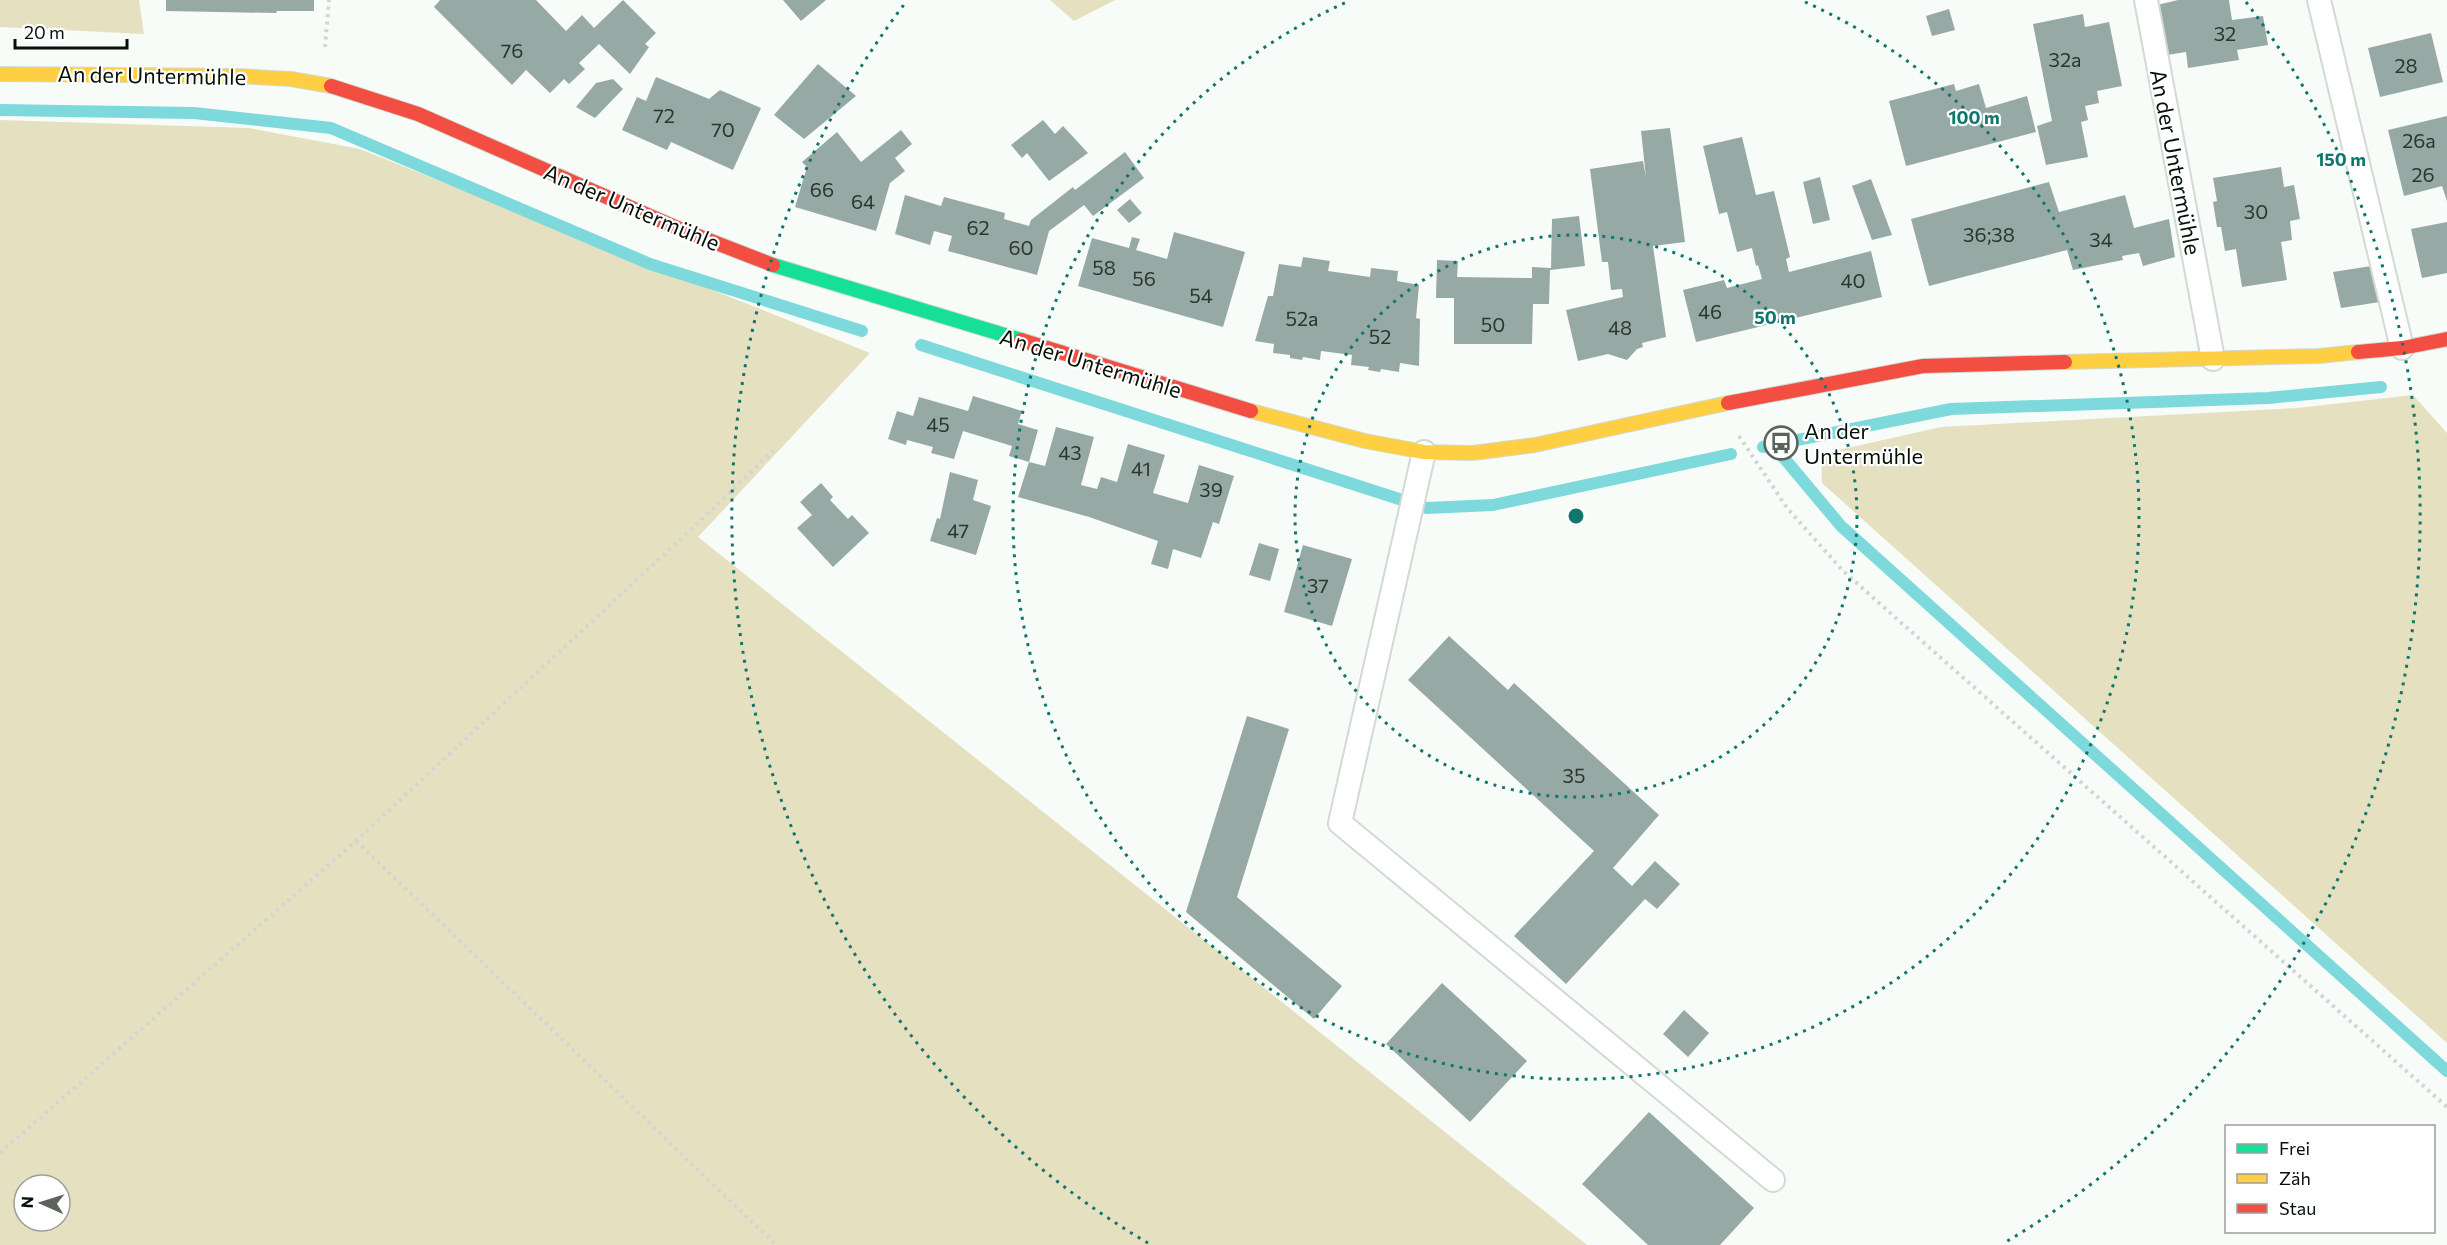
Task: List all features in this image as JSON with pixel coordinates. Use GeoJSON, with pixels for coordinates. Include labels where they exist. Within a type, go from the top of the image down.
{"type":"FeatureCollection","features":[{"type":"Feature","properties":{"kind":"main road","name":"An der Untermühle"},"geometry":{"type":"LineString","coordinates":[[0,74],[259,77],[304,81],[344,89],[413,112],[630,208],[790,271],[1245,410],[1365,441],[1424,452],[1473,453],[1535,445],[1796,388],[1923,366],[2319,356],[2402,348],[2447,339]]}},
{"type":"Feature","properties":{"kind":"lane","name":"An der Untermühle"},"geometry":{"type":"LineString","coordinates":[[2146,0],[2213,359]]}},
{"type":"Feature","properties":{"kind":"lane"},"geometry":{"type":"LineString","coordinates":[[2319,0],[2402,348]]}},
{"type":"Feature","properties":{"kind":"lane"},"geometry":{"type":"LineString","coordinates":[[1424,452],[1340,823],[1773,1180]]}},
{"type":"Feature","properties":{"kind":"path"},"geometry":{"type":"LineString","coordinates":[[325,54],[329,0]]}},
{"type":"Feature","properties":{"kind":"path"},"geometry":{"type":"LineString","coordinates":[[1721,405],[1743,444],[1787,508],[1843,572],[2447,1107]]}},
{"type":"Feature","properties":{"kind":"path"},"geometry":{"type":"LineString","coordinates":[[0,1153],[356,841],[776,448]]}},
{"type":"Feature","properties":{"kind":"path"},"geometry":{"type":"LineString","coordinates":[[356,841],[776,1245]]}},
{"type":"Feature","properties":{"kind":"shaded area"},"geometry":{"type":"Polygon","coordinates":[[[0,0],[139,0],[144,34],[0,27],[0,0]]]}},
{"type":"Feature","properties":{"kind":"shaded area"},"geometry":{"type":"Polygon","coordinates":[[[1050,0],[1115,0],[1074,21],[1050,0]]]}},
{"type":"Feature","properties":{"kind":"shaded area"},"geometry":{"type":"Polygon","coordinates":[[[0,120],[249,128],[360,149],[870,353],[698,537],[1587,1245],[0,1245],[0,120]]]}},
{"type":"Feature","properties":{"kind":"shaded area"},"geometry":{"type":"Polygon","coordinates":[[[2413,395],[2447,433],[2447,1043],[1822,483],[1821,454],[1941,427],[2297,408],[2413,395]]]}},
{"type":"Feature","properties":{"kind":"building"},"geometry":{"type":"Polygon","coordinates":[[[166,0],[314,0],[314,11],[277,11],[276,13],[166,11],[166,0]]]}},
{"type":"Feature","properties":{"kind":"building"},"geometry":{"type":"Polygon","coordinates":[[[440,0],[536,0],[566,31],[582,15],[594,28],[623,0],[656,33],[645,44],[649,47],[630,74],[599,44],[579,63],[585,69],[569,84],[564,79],[550,93],[526,70],[512,85],[434,7],[440,0]]]}},
{"type":"Feature","properties":{"kind":"building"},"geometry":{"type":"Polygon","coordinates":[[[783,0],[826,0],[801,21],[783,0]]]}},
{"type":"Feature","properties":{"kind":"building"},"geometry":{"type":"Polygon","coordinates":[[[2178,0],[2229,0],[2232,20],[2263,16],[2268,45],[2237,50],[2239,60],[2188,68],[2186,52],[2161,56],[2153,6],[2178,0]]]}},
{"type":"Feature","properties":{"kind":"building"},"geometry":{"type":"Polygon","coordinates":[[[1949,9],[1955,30],[1932,36],[1926,16],[1949,9]]]}},
{"type":"Feature","properties":{"kind":"building"},"geometry":{"type":"Polygon","coordinates":[[[2083,14],[2085,27],[2109,22],[2122,86],[2097,91],[2099,103],[2085,106],[2088,120],[2081,122],[2088,157],[2046,165],[2037,126],[2052,121],[2033,24],[2083,14]]]}},
{"type":"Feature","properties":{"kind":"building"},"geometry":{"type":"Polygon","coordinates":[[[2431,33],[2443,82],[2380,97],[2368,48],[2431,33]]]}},
{"type":"Feature","properties":{"kind":"building"},"geometry":{"type":"Polygon","coordinates":[[[818,64],[856,96],[804,139],[774,115],[818,64]]]}},
{"type":"Feature","properties":{"kind":"building"},"geometry":{"type":"Polygon","coordinates":[[[656,77],[709,99],[720,90],[761,108],[733,170],[671,142],[667,150],[622,130],[637,97],[646,101],[656,77]]]}},
{"type":"Feature","properties":{"kind":"building"},"geometry":{"type":"Polygon","coordinates":[[[613,79],[623,89],[595,118],[576,107],[596,83],[613,79]]]}},
{"type":"Feature","properties":{"kind":"building"},"geometry":{"type":"Polygon","coordinates":[[[1954,84],[1956,91],[1979,84],[1986,108],[2027,96],[2036,132],[1906,166],[1889,101],[1954,84]]]}},
{"type":"Feature","properties":{"kind":"building"},"geometry":{"type":"Polygon","coordinates":[[[2447,116],[2447,201],[2442,186],[2404,196],[2388,130],[2447,116]]]}},
{"type":"Feature","properties":{"kind":"building"},"geometry":{"type":"Polygon","coordinates":[[[1043,120],[1055,134],[1063,126],[1088,153],[1049,181],[1027,153],[1022,158],[1011,145],[1043,120]]]}},
{"type":"Feature","properties":{"kind":"building"},"geometry":{"type":"Polygon","coordinates":[[[1670,128],[1685,242],[1653,246],[1666,337],[1642,343],[1643,347],[1637,349],[1627,360],[1608,354],[1578,361],[1566,310],[1623,297],[1622,289],[1611,290],[1608,262],[1602,262],[1590,169],[1643,161],[1646,177],[1641,131],[1670,128]]]}},
{"type":"Feature","properties":{"kind":"building"},"geometry":{"type":"Polygon","coordinates":[[[901,130],[912,144],[895,158],[905,171],[890,183],[876,231],[795,207],[807,167],[802,162],[837,132],[861,162],[901,130]]]}},
{"type":"Feature","properties":{"kind":"building"},"geometry":{"type":"Polygon","coordinates":[[[1742,137],[1756,195],[1774,191],[1790,257],[1786,259],[1789,272],[1871,251],[1882,297],[1696,342],[1683,290],[1724,280],[1727,288],[1762,279],[1752,248],[1737,252],[1727,212],[1719,214],[1703,146],[1742,137]]]}},
{"type":"Feature","properties":{"kind":"building"},"geometry":{"type":"Polygon","coordinates":[[[1125,152],[1144,178],[1093,216],[1084,205],[1049,231],[1037,275],[948,251],[952,236],[934,231],[930,245],[895,234],[905,195],[941,206],[944,197],[1005,213],[1004,219],[1029,226],[1031,220],[1073,187],[1075,190],[1125,152]]]}},
{"type":"Feature","properties":{"kind":"building"},"geometry":{"type":"Polygon","coordinates":[[[2281,167],[2284,187],[2294,185],[2300,219],[2290,221],[2292,240],[2281,242],[2287,280],[2242,287],[2236,249],[2225,251],[2221,227],[2217,227],[2213,202],[2217,201],[2213,178],[2281,167]]]}},
{"type":"Feature","properties":{"kind":"building"},"geometry":{"type":"Polygon","coordinates":[[[1820,177],[1830,220],[1813,224],[1803,182],[1820,177]]]}},
{"type":"Feature","properties":{"kind":"building"},"geometry":{"type":"Polygon","coordinates":[[[1871,179],[1892,235],[1872,240],[1852,186],[1871,179]]]}},
{"type":"Feature","properties":{"kind":"building"},"geometry":{"type":"Polygon","coordinates":[[[2049,182],[2059,212],[2125,195],[2134,228],[2169,219],[2175,257],[2143,266],[2139,253],[2122,256],[2123,260],[2073,270],[2067,250],[1929,286],[1911,219],[2049,182]]]}},
{"type":"Feature","properties":{"kind":"building"},"geometry":{"type":"Polygon","coordinates":[[[1130,199],[1142,213],[1129,223],[1117,210],[1130,199]]]}},
{"type":"Feature","properties":{"kind":"building"},"geometry":{"type":"Polygon","coordinates":[[[1579,216],[1585,266],[1550,270],[1549,304],[1533,304],[1532,344],[1454,344],[1454,298],[1436,298],[1437,260],[1458,261],[1457,277],[1532,278],[1532,267],[1551,268],[1552,219],[1579,216]]]}},
{"type":"Feature","properties":{"kind":"building"},"geometry":{"type":"Polygon","coordinates":[[[2447,222],[2447,273],[2422,278],[2411,229],[2447,222]]]}},
{"type":"Feature","properties":{"kind":"building"},"geometry":{"type":"Polygon","coordinates":[[[1174,232],[1245,252],[1223,327],[1078,286],[1092,238],[1129,248],[1132,237],[1140,239],[1136,250],[1167,259],[1174,232]]]}},
{"type":"Feature","properties":{"kind":"building"},"geometry":{"type":"Polygon","coordinates":[[[1303,257],[1330,261],[1328,271],[1370,277],[1371,268],[1398,271],[1397,281],[1419,285],[1416,318],[1420,319],[1419,366],[1400,363],[1399,372],[1381,369],[1380,372],[1368,370],[1369,367],[1351,365],[1352,355],[1321,351],[1320,360],[1303,357],[1302,360],[1290,358],[1290,355],[1273,353],[1274,344],[1255,341],[1268,296],[1273,296],[1279,264],[1301,267],[1303,257]]]}},
{"type":"Feature","properties":{"kind":"building"},"geometry":{"type":"Polygon","coordinates":[[[2371,266],[2380,302],[2341,308],[2333,272],[2371,266]]]}},
{"type":"Feature","properties":{"kind":"building"},"geometry":{"type":"Polygon","coordinates":[[[973,396],[1022,411],[1018,424],[1038,430],[1029,462],[1009,456],[1012,446],[963,431],[954,459],[931,453],[933,447],[907,440],[906,445],[888,439],[897,411],[913,416],[919,397],[968,411],[973,396]]]}},
{"type":"Feature","properties":{"kind":"building"},"geometry":{"type":"Polygon","coordinates":[[[1056,427],[1094,437],[1081,485],[1097,489],[1101,477],[1117,482],[1128,444],[1165,455],[1153,493],[1188,503],[1199,465],[1234,476],[1219,524],[1213,522],[1201,558],[1173,549],[1168,569],[1151,564],[1158,541],[1089,517],[1018,497],[1029,462],[1045,466],[1056,427]]]}},
{"type":"Feature","properties":{"kind":"building"},"geometry":{"type":"Polygon","coordinates":[[[950,472],[978,480],[973,500],[991,506],[976,555],[930,541],[937,518],[940,519],[950,472]]]}},
{"type":"Feature","properties":{"kind":"building"},"geometry":{"type":"Polygon","coordinates":[[[821,483],[833,497],[830,500],[848,519],[852,515],[869,533],[833,567],[797,528],[812,515],[800,502],[821,483]]]}},
{"type":"Feature","properties":{"kind":"building"},"geometry":{"type":"Polygon","coordinates":[[[1259,543],[1279,549],[1270,581],[1249,575],[1259,543]]]}},
{"type":"Feature","properties":{"kind":"building"},"geometry":{"type":"Polygon","coordinates":[[[1303,545],[1352,559],[1332,626],[1284,612],[1303,545]]]}},
{"type":"Feature","properties":{"kind":"building"},"geometry":{"type":"Polygon","coordinates":[[[1449,636],[1508,690],[1514,683],[1659,815],[1613,868],[1632,886],[1655,861],[1680,884],[1657,909],[1645,899],[1566,984],[1514,936],[1594,851],[1408,680],[1449,636]]]}},
{"type":"Feature","properties":{"kind":"building"},"geometry":{"type":"Polygon","coordinates":[[[1247,716],[1289,729],[1237,897],[1342,986],[1314,1019],[1186,912],[1247,716]]]}},
{"type":"Feature","properties":{"kind":"building"},"geometry":{"type":"Polygon","coordinates":[[[1442,983],[1527,1061],[1470,1122],[1386,1044],[1442,983]]]}},
{"type":"Feature","properties":{"kind":"building"},"geometry":{"type":"Polygon","coordinates":[[[1684,1010],[1709,1033],[1688,1057],[1663,1034],[1684,1010]]]}},
{"type":"Feature","properties":{"kind":"building"},"geometry":{"type":"Polygon","coordinates":[[[1649,1112],[1754,1208],[1720,1245],[1648,1245],[1582,1184],[1649,1112]]]}},
{"type":"Feature","properties":{"kind":"waterway"},"geometry":{"type":"LineString","coordinates":[[0,110],[194,113],[331,128],[650,264],[862,331]]}},
{"type":"Feature","properties":{"kind":"waterway"},"geometry":{"type":"LineString","coordinates":[[921,345],[1427,508],[1493,505],[1731,454]]}},
{"type":"Feature","properties":{"kind":"waterway"},"geometry":{"type":"LineString","coordinates":[[1773,445],[1951,409],[2268,398],[2381,387]]}},
{"type":"Feature","properties":{"kind":"waterway"},"geometry":{"type":"LineString","coordinates":[[1763,447],[1773,445],[1841,526],[2447,1071]]}},
{"type":"Feature","properties":{"kind":"traffic: fast"},"geometry":{"type":"LineString","coordinates":[[773,265],[1021,340]]}},
{"type":"Feature","properties":{"kind":"traffic: slow"},"geometry":{"type":"LineString","coordinates":[[0,74],[237,76],[291,79],[331,86]]}},
{"type":"Feature","properties":{"kind":"traffic: slow"},"geometry":{"type":"LineString","coordinates":[[2065,362],[2319,356],[2358,352]]}},
{"type":"Feature","properties":{"kind":"traffic: slow"},"geometry":{"type":"LineString","coordinates":[[1251,411],[1365,441],[1424,452],[1473,453],[1535,445],[1728,403]]}},
{"type":"Feature","properties":{"kind":"traffic: jam"},"geometry":{"type":"LineString","coordinates":[[331,86],[418,114],[675,227],[773,265]]}},
{"type":"Feature","properties":{"kind":"traffic: jam"},"geometry":{"type":"LineString","coordinates":[[2358,352],[2402,348],[2447,339]]}},
{"type":"Feature","properties":{"kind":"traffic: jam"},"geometry":{"type":"LineString","coordinates":[[1021,340],[1251,411]]}},
{"type":"Feature","properties":{"kind":"traffic: jam"},"geometry":{"type":"LineString","coordinates":[[1728,403],[1923,366],[2065,362]]}},
{"type":"Feature","properties":{"kind":"place","name":"An der Untermühle"},"geometry":{"type":"Point","coordinates":[1781,443]}}]}
